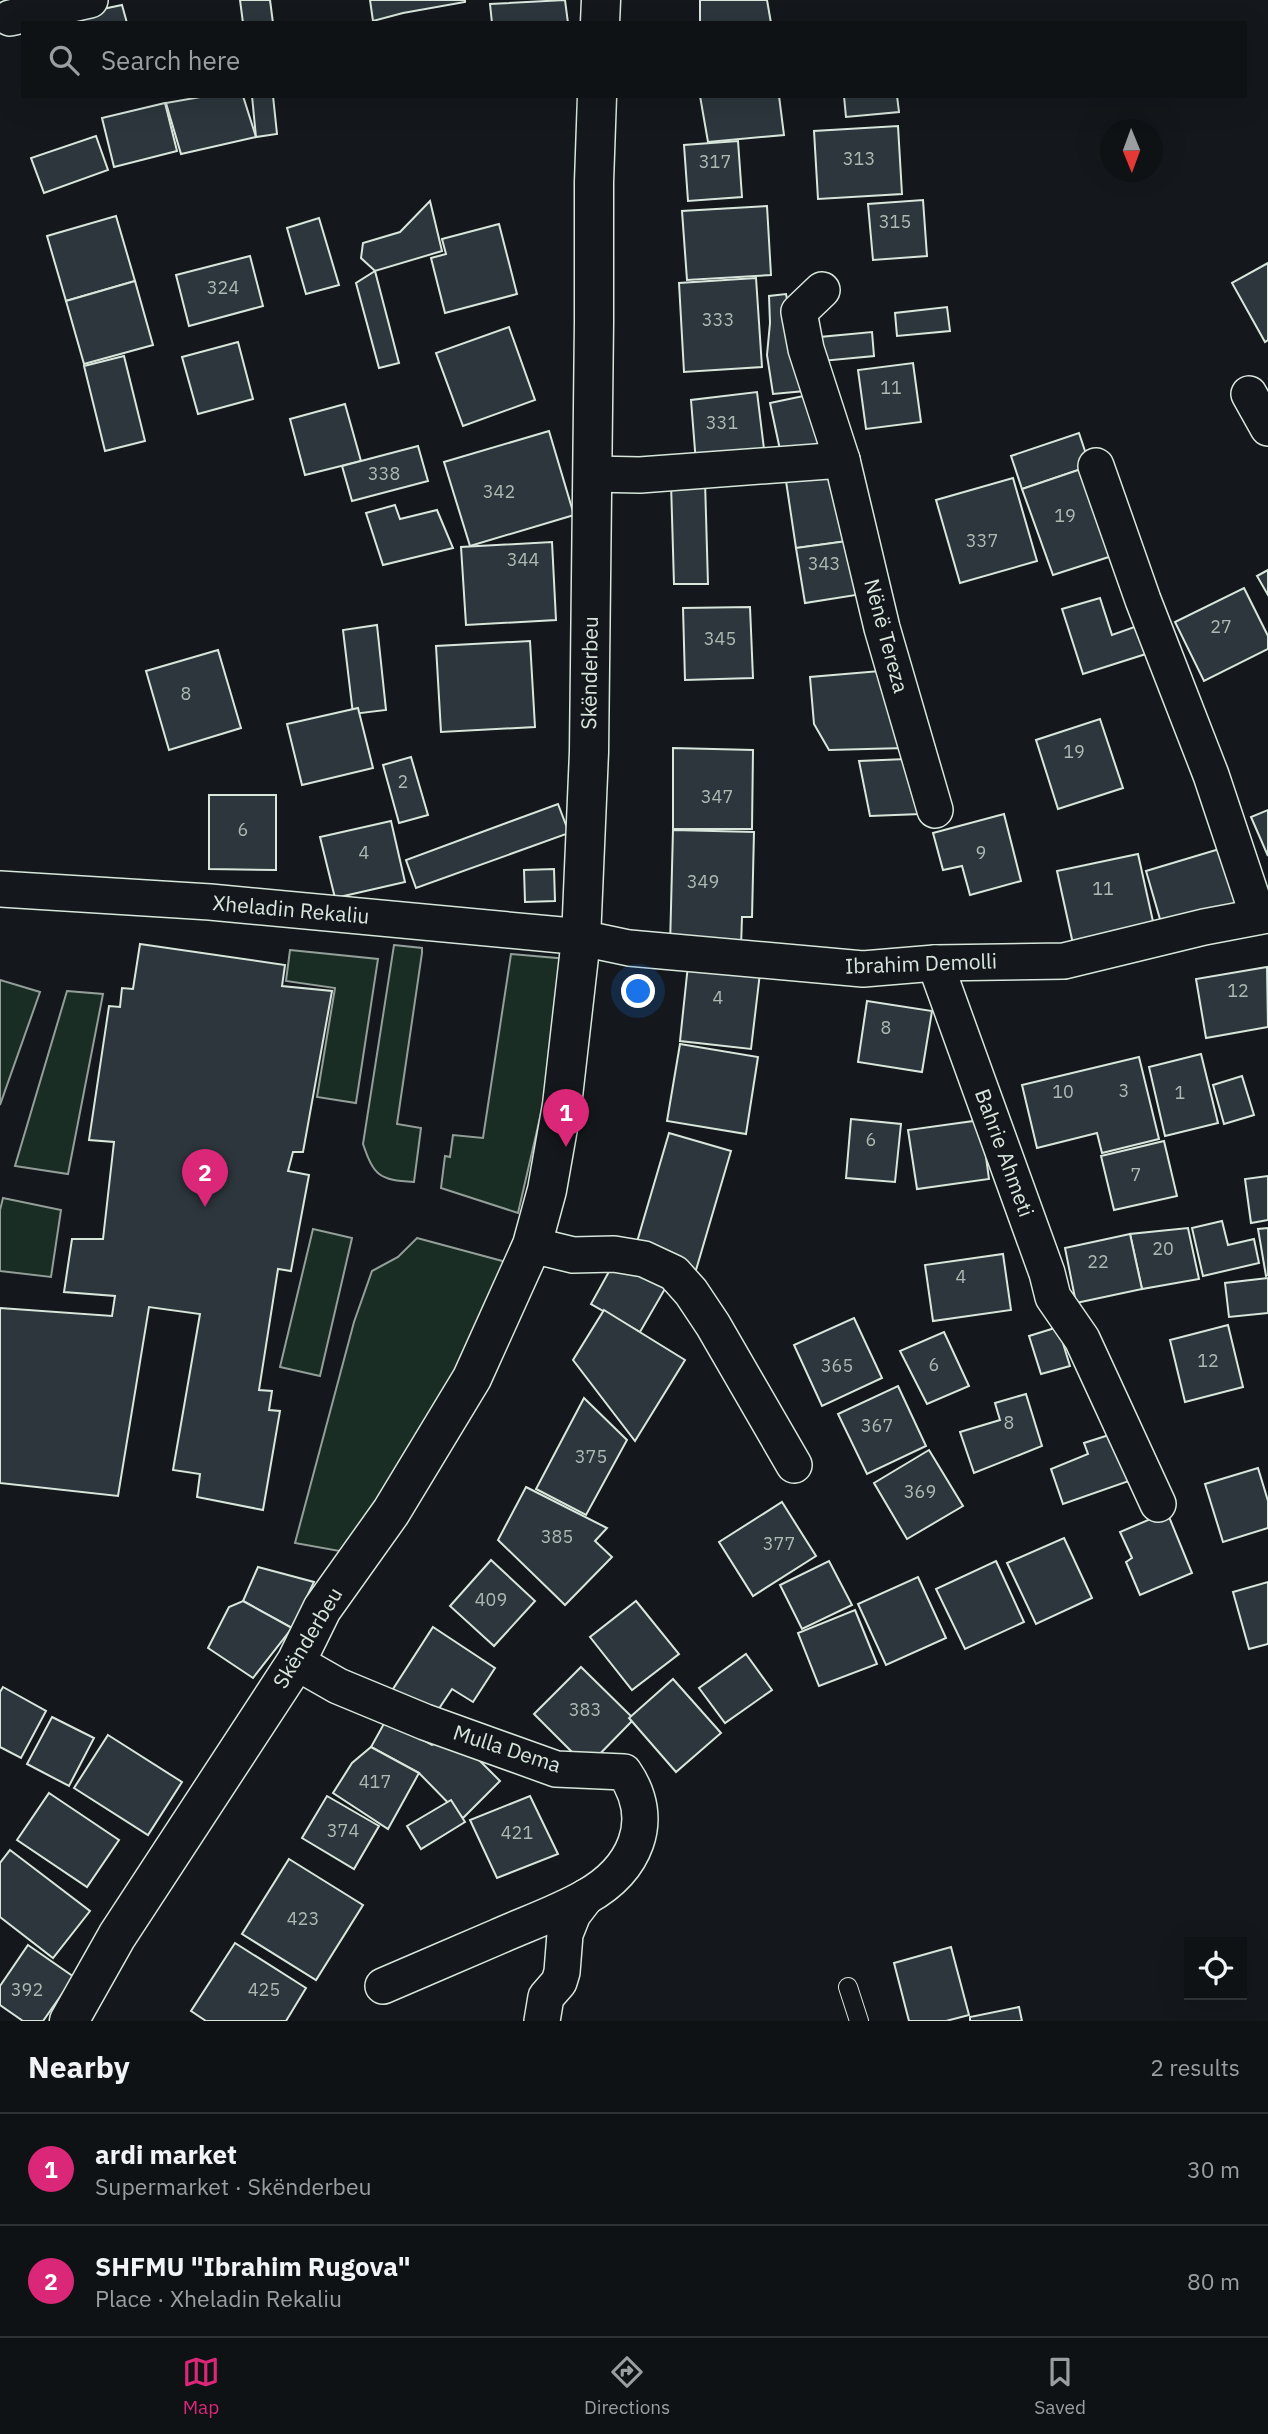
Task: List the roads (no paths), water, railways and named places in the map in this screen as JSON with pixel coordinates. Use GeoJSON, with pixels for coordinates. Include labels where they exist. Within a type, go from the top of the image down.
{"type":"FeatureCollection","features":[{"type":"Feature","properties":{"kind":"main road"},"geometry":{"type":"LineString","coordinates":[[600,21],[601,0]]}},
{"type":"Feature","properties":{"kind":"main road","name":"Skënderbeu"},"geometry":{"type":"LineString","coordinates":[[69,2021],[124,1925],[296,1662],[322,1609],[391,1512],[472,1378],[531,1245],[547,1190],[562,1105],[581,939],[589,752],[597,98]]}},
{"type":"Feature","properties":{"kind":"street"},"geometry":{"type":"LineString","coordinates":[[10,18],[90,0]]}},
{"type":"Feature","properties":{"kind":"street","name":"Nënë Tereza"},"geometry":{"type":"LineString","coordinates":[[822,290],[799,312],[806,349],[842,460],[882,628],[934,810]]}},
{"type":"Feature","properties":{"kind":"street"},"geometry":{"type":"LineString","coordinates":[[1249,394],[1268,428]]}},
{"type":"Feature","properties":{"kind":"street"},"geometry":{"type":"LineString","coordinates":[[592,474],[640,475],[842,460]]}},
{"type":"Feature","properties":{"kind":"street","name":"Ibrahim Demolli"},"geometry":{"type":"LineString","coordinates":[[581,939],[629,948],[863,969],[935,963],[1064,961],[1204,927],[1263,916],[1143,600],[1096,466]]}},
{"type":"Feature","properties":{"kind":"street","name":"Xheladin Rekaliu"},"geometry":{"type":"LineString","coordinates":[[0,890],[210,902],[581,939]]}},
{"type":"Feature","properties":{"kind":"street","name":"Bahrie Ahmeti"},"geometry":{"type":"LineString","coordinates":[[935,963],[1047,1273],[1053,1297],[1082,1339],[1158,1504]]}},
{"type":"Feature","properties":{"kind":"street"},"geometry":{"type":"LineString","coordinates":[[531,1245],[573,1255],[614,1254],[643,1259],[674,1273],[691,1292],[713,1325],[793,1465]]}},
{"type":"Feature","properties":{"kind":"street","name":"Mulla Dema"},"geometry":{"type":"LineString","coordinates":[[296,1662],[338,1686],[425,1722],[556,1769],[624,1772],[635,1787],[640,1803],[642,1821],[638,1838],[623,1865],[603,1885],[586,1897],[383,1986]]}},
{"type":"Feature","properties":{"kind":"street","name":"Mulla Dema"},"geometry":{"type":"LineString","coordinates":[[542,2021],[546,1997],[559,1982],[562,1972],[565,1934],[573,1914],[586,1897]]}},
{"type":"Feature","properties":{"kind":"lane"},"geometry":{"type":"LineString","coordinates":[[848,1987],[859,2021]]}},
{"type":"Feature","properties":{"kind":"place","name":"ardi market"},"geometry":{"type":"Point","coordinates":[566,1147]}},
{"type":"Feature","properties":{"kind":"place","name":"SHFMU \"Ibrahim Rugova\""},"geometry":{"type":"Point","coordinates":[205,1207]}}]}
